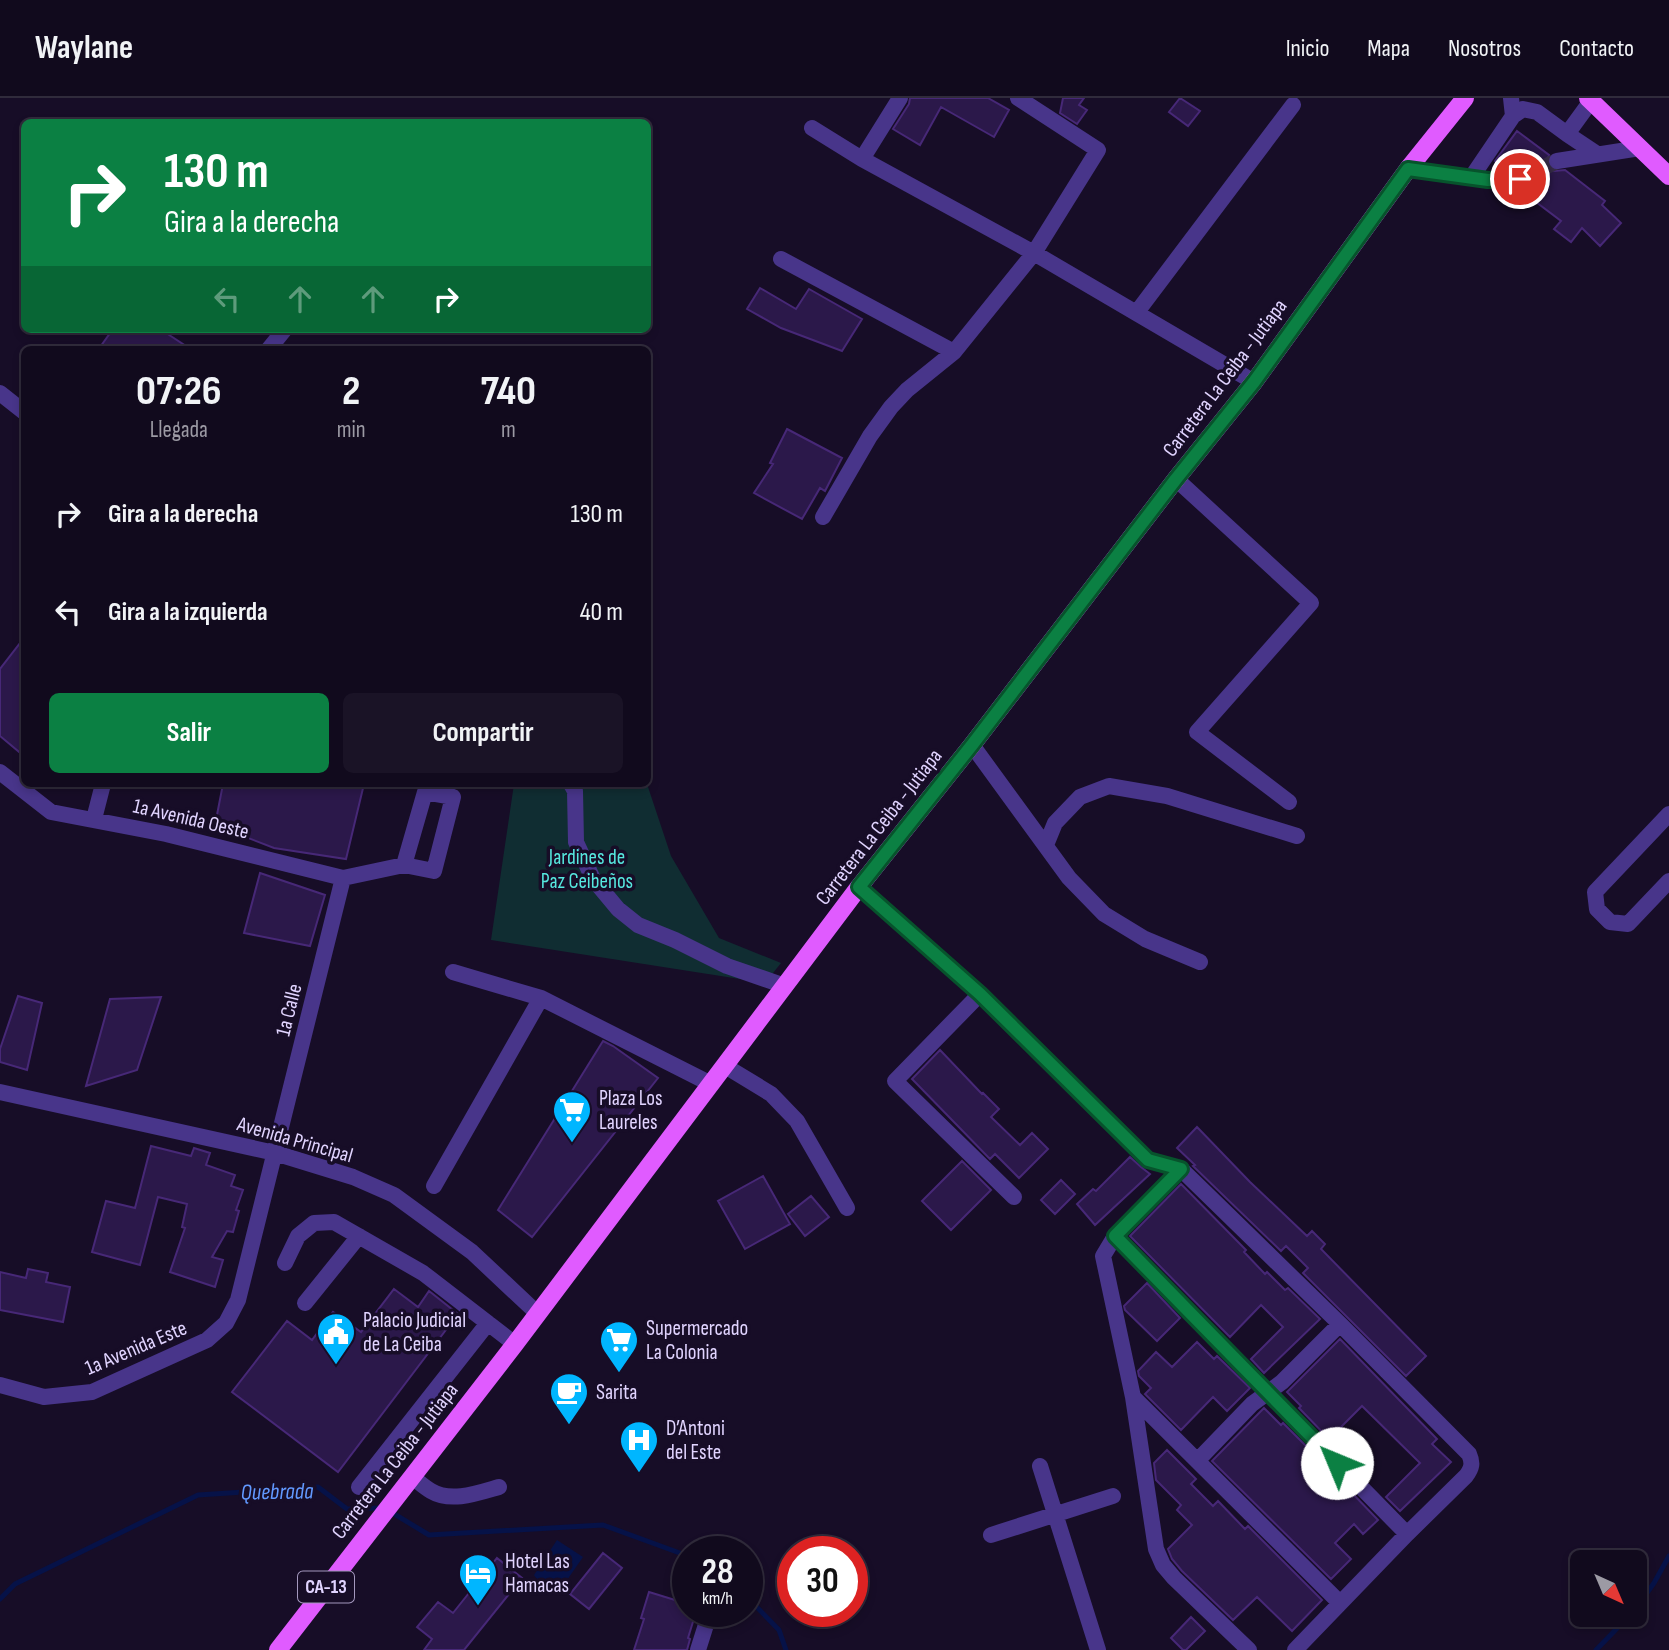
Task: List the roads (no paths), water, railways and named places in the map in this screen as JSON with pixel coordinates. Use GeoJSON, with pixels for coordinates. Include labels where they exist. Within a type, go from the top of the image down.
{"type":"FeatureCollection","features":[{"type":"Feature","properties":{"kind":"main road","name":"Carretera La Ceiba - Jutiapa"},"geometry":{"type":"LineString","coordinates":[[278,1650],[514,1344],[859,887],[1254,382],[1408,169],[1465,98]]}},
{"type":"Feature","properties":{"kind":"main road"},"geometry":{"type":"LineString","coordinates":[[1590,100],[1669,176]]}},
{"type":"Feature","properties":{"kind":"street"},"geometry":{"type":"LineString","coordinates":[[862,159],[900,98]]}},
{"type":"Feature","properties":{"kind":"street"},"geometry":{"type":"LineString","coordinates":[[823,517],[870,436],[891,407],[907,390],[954,352],[1034,253],[1098,150],[1018,98]]}},
{"type":"Feature","properties":{"kind":"street"},"geometry":{"type":"LineString","coordinates":[[1511,98],[1513,116]]}},
{"type":"Feature","properties":{"kind":"street"},"geometry":{"type":"LineString","coordinates":[[1567,134],[1590,100]]}},
{"type":"Feature","properties":{"kind":"street"},"geometry":{"type":"LineString","coordinates":[[1137,312],[1293,105]]}},
{"type":"Feature","properties":{"kind":"street"},"geometry":{"type":"LineString","coordinates":[[1471,177],[1513,116],[1523,109],[1537,112],[1597,154]]}},
{"type":"Feature","properties":{"kind":"street"},"geometry":{"type":"LineString","coordinates":[[812,128],[862,159],[1137,312],[1254,382]]}},
{"type":"Feature","properties":{"kind":"street"},"geometry":{"type":"LineString","coordinates":[[1557,161],[1640,148]]}},
{"type":"Feature","properties":{"kind":"street"},"geometry":{"type":"LineString","coordinates":[[1408,169],[1488,180],[1520,179]]}},
{"type":"Feature","properties":{"kind":"street"},"geometry":{"type":"LineString","coordinates":[[781,259],[954,352]]}},
{"type":"Feature","properties":{"kind":"street"},"geometry":{"type":"LineString","coordinates":[[0,393],[21,410]]}},
{"type":"Feature","properties":{"kind":"street"},"geometry":{"type":"LineString","coordinates":[[1176,479],[1311,603],[1197,732],[1289,802]]}},
{"type":"Feature","properties":{"kind":"street"},"geometry":{"type":"LineString","coordinates":[[972,745],[1069,878],[1104,914],[1145,939],[1200,962]]}},
{"type":"Feature","properties":{"kind":"street","name":"1a Avenida Oeste"},"geometry":{"type":"LineString","coordinates":[[0,772],[51,812],[166,834],[343,877]]}},
{"type":"Feature","properties":{"kind":"street"},"geometry":{"type":"LineString","coordinates":[[1046,845],[1055,823],[1080,797],[1109,786],[1167,796],[1297,836]]}},
{"type":"Feature","properties":{"kind":"street"},"geometry":{"type":"LineString","coordinates":[[94,819],[102,787]]}},
{"type":"Feature","properties":{"kind":"street"},"geometry":{"type":"LineString","coordinates":[[573,787],[576,842],[593,879],[618,909],[638,925],[727,966],[785,986]]}},
{"type":"Feature","properties":{"kind":"street"},"geometry":{"type":"LineString","coordinates":[[343,877],[404,865],[434,871],[453,797],[425,792],[404,865]]}},
{"type":"Feature","properties":{"kind":"street"},"geometry":{"type":"LineString","coordinates":[[1669,814],[1595,892],[1597,909],[1609,922],[1628,924],[1669,881]]}},
{"type":"Feature","properties":{"kind":"street","name":"1a Calle"},"geometry":{"type":"LineString","coordinates":[[206,1340],[226,1323],[238,1300],[343,877]]}},
{"type":"Feature","properties":{"kind":"street"},"geometry":{"type":"LineString","coordinates":[[859,887],[980,994],[1148,1160],[1181,1169],[1464,1448],[1472,1461],[1471,1470],[1466,1476],[1294,1650]]}},
{"type":"Feature","properties":{"kind":"street"},"geometry":{"type":"LineString","coordinates":[[453,972],[541,998],[711,1084]]}},
{"type":"Feature","properties":{"kind":"street"},"geometry":{"type":"LineString","coordinates":[[980,994],[895,1081],[1014,1197]]}},
{"type":"Feature","properties":{"kind":"street"},"geometry":{"type":"LineString","coordinates":[[434,1186],[541,998]]}},
{"type":"Feature","properties":{"kind":"street"},"geometry":{"type":"LineString","coordinates":[[725,1066],[771,1094],[797,1121],[847,1208]]}},
{"type":"Feature","properties":{"kind":"street","name":"Avenida Principal"},"geometry":{"type":"LineString","coordinates":[[0,1092],[275,1153],[353,1177],[394,1195],[472,1252],[537,1313]]}},
{"type":"Feature","properties":{"kind":"street"},"geometry":{"type":"LineString","coordinates":[[1181,1169],[1115,1236],[1102,1255],[1133,1397],[1156,1549],[1174,1578],[1249,1650]]}},
{"type":"Feature","properties":{"kind":"street"},"geometry":{"type":"LineString","coordinates":[[285,1263],[298,1236],[314,1223],[334,1222],[423,1273],[514,1344]]}},
{"type":"Feature","properties":{"kind":"street"},"geometry":{"type":"LineString","coordinates":[[305,1303],[359,1236]]}},
{"type":"Feature","properties":{"kind":"street"},"geometry":{"type":"LineString","coordinates":[[1115,1236],[1407,1534]]}},
{"type":"Feature","properties":{"kind":"street"},"geometry":{"type":"LineString","coordinates":[[359,1487],[488,1323]]}},
{"type":"Feature","properties":{"kind":"street"},"geometry":{"type":"LineString","coordinates":[[1198,1460],[1252,1404],[1282,1382],[1340,1324]]}},
{"type":"Feature","properties":{"kind":"street","name":"1a Avenida Este"},"geometry":{"type":"LineString","coordinates":[[0,1385],[44,1397],[92,1392],[206,1340]]}},
{"type":"Feature","properties":{"kind":"street"},"geometry":{"type":"LineString","coordinates":[[1133,1397],[1340,1603]]}},
{"type":"Feature","properties":{"kind":"street"},"geometry":{"type":"LineString","coordinates":[[1040,1466],[1098,1650]]}},
{"type":"Feature","properties":{"kind":"street"},"geometry":{"type":"LineString","coordinates":[[410,1480],[433,1492],[448,1496],[474,1494],[499,1487]]}},
{"type":"Feature","properties":{"kind":"street"},"geometry":{"type":"LineString","coordinates":[[991,1535],[1113,1496]]}},
{"type":"Feature","properties":{"kind":"street"},"geometry":{"type":"LineString","coordinates":[[698,1650],[705,1627]]}},
{"type":"Feature","properties":{"kind":"waterway","name":"Quebrada"},"geometry":{"type":"LineString","coordinates":[[0,1599],[15,1584],[198,1495],[318,1487],[347,1509],[382,1508]]}},
{"type":"Feature","properties":{"kind":"waterway","name":"Quebrada"},"geometry":{"type":"LineString","coordinates":[[391,1512],[429,1535],[603,1525],[672,1550]]}},
{"type":"Feature","properties":{"kind":"waterway","name":"Quebrada"},"geometry":{"type":"LineString","coordinates":[[1647,1593],[1669,1556]]}},
{"type":"Feature","properties":{"kind":"waterway","name":"Quebrada"},"geometry":{"type":"LineString","coordinates":[[763,1614],[779,1630],[786,1650]]}},
{"type":"Feature","properties":{"kind":"waterway","name":"Quebrada"},"geometry":{"type":"LineString","coordinates":[[1596,1650],[1617,1628]]}},
{"type":"Feature","properties":{"kind":"tunnel"},"geometry":{"type":"LineString","coordinates":[[1520,179],[1557,161]]}},
{"type":"Feature","properties":{"kind":"place","name":"Plaza Los Laureles"},"geometry":{"type":"Point","coordinates":[572,1144]}},
{"type":"Feature","properties":{"kind":"place","name":"Palacio Judicial de La Ceiba"},"geometry":{"type":"Point","coordinates":[336,1366]}},
{"type":"Feature","properties":{"kind":"place","name":"Supermercado La Colonia"},"geometry":{"type":"Point","coordinates":[619,1374]}},
{"type":"Feature","properties":{"kind":"place","name":"Sarita"},"geometry":{"type":"Point","coordinates":[569,1426]}},
{"type":"Feature","properties":{"kind":"place","name":"D’Antoni del Este"},"geometry":{"type":"Point","coordinates":[639,1474]}},
{"type":"Feature","properties":{"kind":"place","name":"Hotel Las Hamacas"},"geometry":{"type":"Point","coordinates":[478,1607]}},
{"type":"Feature","properties":{"kind":"park label","name":"Jardines de Paz Ceibeños"},"geometry":{"type":"Point","coordinates":[587,869]}}]}
